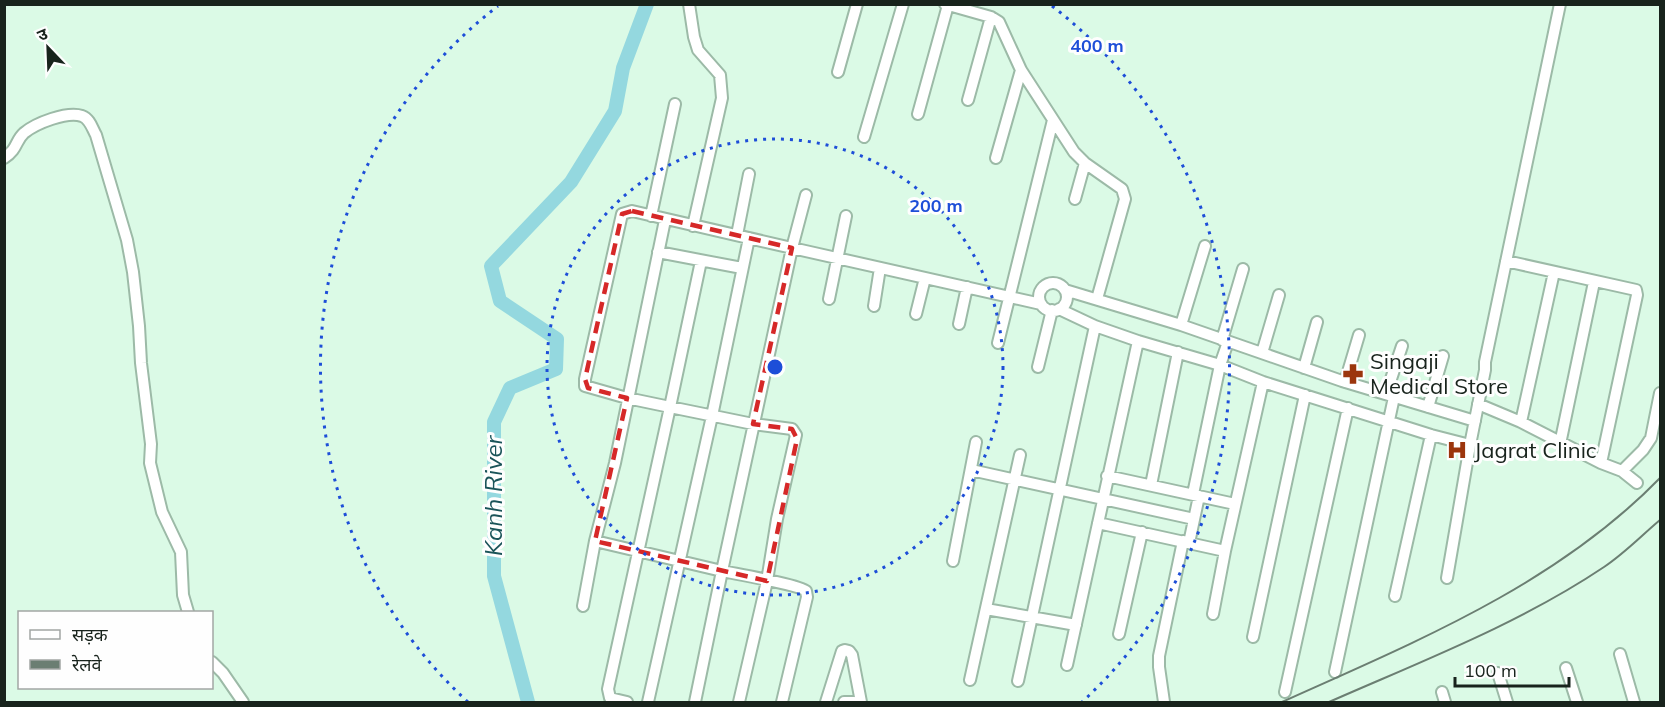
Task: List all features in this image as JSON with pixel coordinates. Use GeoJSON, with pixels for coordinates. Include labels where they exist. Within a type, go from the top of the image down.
{"type":"FeatureCollection","features":[{"type":"Feature","properties":{"kind":"street"},"geometry":{"type":"LineString","coordinates":[[689,4],[698,50],[720,75],[722,98],[693,226]]}},
{"type":"Feature","properties":{"kind":"street"},"geometry":{"type":"LineString","coordinates":[[838,72],[857,4]]}},
{"type":"Feature","properties":{"kind":"street"},"geometry":{"type":"LineString","coordinates":[[864,137],[903,4]]}},
{"type":"Feature","properties":{"kind":"street"},"geometry":{"type":"LineString","coordinates":[[1509,262],[1560,4]]}},
{"type":"Feature","properties":{"kind":"street"},"geometry":{"type":"LineString","coordinates":[[1447,578],[1485,362],[1565,4]]}},
{"type":"Feature","properties":{"kind":"street"},"geometry":{"type":"LineString","coordinates":[[918,114],[947,5],[991,17],[999,22],[1021,70],[1074,152],[1085,163],[1116,183],[1125,194],[1097,299]]}},
{"type":"Feature","properties":{"kind":"street"},"geometry":{"type":"LineString","coordinates":[[968,100],[991,17]]}},
{"type":"Feature","properties":{"kind":"street"},"geometry":{"type":"LineString","coordinates":[[996,158],[1021,70]]}},
{"type":"Feature","properties":{"kind":"street"},"geometry":{"type":"LineString","coordinates":[[651,216],[675,104]]}},
{"type":"Feature","properties":{"kind":"street"},"geometry":{"type":"LineString","coordinates":[[4,158],[14,152],[21,135],[48,120],[81,116],[89,121],[96,135],[127,240],[139,326],[151,444],[150,463],[162,512],[181,552],[183,595],[188,611]]}},
{"type":"Feature","properties":{"kind":"street"},"geometry":{"type":"LineString","coordinates":[[998,343],[1053,120]]}},
{"type":"Feature","properties":{"kind":"street"},"geometry":{"type":"LineString","coordinates":[[1075,199],[1085,163]]}},
{"type":"Feature","properties":{"kind":"street"},"geometry":{"type":"LineString","coordinates":[[737,235],[749,174]]}},
{"type":"Feature","properties":{"kind":"street"},"geometry":{"type":"LineString","coordinates":[[695,702],[753,424],[806,195]]}},
{"type":"Feature","properties":{"kind":"street"},"geometry":{"type":"LineString","coordinates":[[739,702],[766,581],[777,519],[797,439],[792,429],[712,416],[627,398],[585,386],[622,214],[632,211],[1041,304],[1046,309],[1056,310],[1095,326],[1220,365],[1263,382],[1388,422],[1470,445]]}},
{"type":"Feature","properties":{"kind":"street"},"geometry":{"type":"LineString","coordinates":[[829,299],[846,216]]}},
{"type":"Feature","properties":{"kind":"street"},"geometry":{"type":"LineString","coordinates":[[583,606],[665,220]]}},
{"type":"Feature","properties":{"kind":"street"},"geometry":{"type":"LineString","coordinates":[[648,702],[749,238]]}},
{"type":"Feature","properties":{"kind":"street"},"geometry":{"type":"LineString","coordinates":[[1181,325],[1205,246]]}},
{"type":"Feature","properties":{"kind":"street"},"geometry":{"type":"LineString","coordinates":[[658,252],[742,268]]}},
{"type":"Feature","properties":{"kind":"street"},"geometry":{"type":"LineString","coordinates":[[627,702],[610,698],[608,689],[701,261]]}},
{"type":"Feature","properties":{"kind":"street"},"geometry":{"type":"LineString","coordinates":[[1509,262],[1636,291],[1601,463]]}},
{"type":"Feature","properties":{"kind":"street"},"geometry":{"type":"LineString","coordinates":[[874,306],[880,268]]}},
{"type":"Feature","properties":{"kind":"street"},"geometry":{"type":"LineString","coordinates":[[1164,702],[1159,656],[1186,542],[1194,519],[1196,495],[1220,365],[1243,269]]}},
{"type":"Feature","properties":{"kind":"street"},"geometry":{"type":"LineString","coordinates":[[1521,422],[1554,272]]}},
{"type":"Feature","properties":{"kind":"street"},"geometry":{"type":"LineString","coordinates":[[916,314],[925,278]]}},
{"type":"Feature","properties":{"kind":"street"},"geometry":{"type":"LineString","coordinates":[[1560,444],[1594,282]]}},
{"type":"Feature","properties":{"kind":"street"},"geometry":{"type":"LineString","coordinates":[[1041,304],[1040,295],[1044,286],[1058,284],[1065,290],[1181,325],[1345,382],[1475,421]]}},
{"type":"Feature","properties":{"kind":"street"},"geometry":{"type":"LineString","coordinates":[[959,324],[967,287]]}},
{"type":"Feature","properties":{"kind":"street"},"geometry":{"type":"LineString","coordinates":[[1038,367],[1056,310],[1066,301],[1065,290]]}},
{"type":"Feature","properties":{"kind":"street"},"geometry":{"type":"LineString","coordinates":[[1262,353],[1279,295]]}},
{"type":"Feature","properties":{"kind":"street"},"geometry":{"type":"LineString","coordinates":[[1304,368],[1317,322]]}},
{"type":"Feature","properties":{"kind":"street"},"geometry":{"type":"LineString","coordinates":[[1018,681],[1095,326]]}},
{"type":"Feature","properties":{"kind":"street"},"geometry":{"type":"LineString","coordinates":[[1345,382],[1359,335]]}},
{"type":"Feature","properties":{"kind":"street"},"geometry":{"type":"LineString","coordinates":[[1067,665],[1138,340]]}},
{"type":"Feature","properties":{"kind":"street"},"geometry":{"type":"LineString","coordinates":[[1335,672],[1388,422],[1390,395],[1402,346]]}},
{"type":"Feature","properties":{"kind":"street"},"geometry":{"type":"LineString","coordinates":[[1151,485],[1178,352]]}},
{"type":"Feature","properties":{"kind":"street"},"geometry":{"type":"LineString","coordinates":[[1428,407],[1443,356]]}},
{"type":"Feature","properties":{"kind":"street"},"geometry":{"type":"LineString","coordinates":[[1213,614],[1263,382]]}},
{"type":"Feature","properties":{"kind":"street"},"geometry":{"type":"LineString","coordinates":[[1622,471],[1643,450],[1651,438],[1660,393]]}},
{"type":"Feature","properties":{"kind":"street"},"geometry":{"type":"LineString","coordinates":[[1253,637],[1305,394]]}},
{"type":"Feature","properties":{"kind":"street"},"geometry":{"type":"LineString","coordinates":[[1478,404],[1521,422],[1560,444],[1622,471],[1637,483]]}},
{"type":"Feature","properties":{"kind":"street"},"geometry":{"type":"LineString","coordinates":[[1285,692],[1348,408]]}},
{"type":"Feature","properties":{"kind":"street"},"geometry":{"type":"LineString","coordinates":[[1395,596],[1431,435]]}},
{"type":"Feature","properties":{"kind":"street"},"geometry":{"type":"LineString","coordinates":[[953,561],[976,442]]}},
{"type":"Feature","properties":{"kind":"street"},"geometry":{"type":"LineString","coordinates":[[970,680],[1020,455]]}},
{"type":"Feature","properties":{"kind":"street"},"geometry":{"type":"LineString","coordinates":[[971,470],[1194,519]]}},
{"type":"Feature","properties":{"kind":"street"},"geometry":{"type":"LineString","coordinates":[[1107,476],[1235,504]]}},
{"type":"Feature","properties":{"kind":"street"},"geometry":{"type":"LineString","coordinates":[[1098,523],[1225,551]]}},
{"type":"Feature","properties":{"kind":"street"},"geometry":{"type":"LineString","coordinates":[[1119,634],[1142,532]]}},
{"type":"Feature","properties":{"kind":"street"},"geometry":{"type":"LineString","coordinates":[[595,541],[766,581],[800,586],[806,591],[807,597],[782,702]]}},
{"type":"Feature","properties":{"kind":"street"},"geometry":{"type":"LineString","coordinates":[[986,609],[1076,625]]}},
{"type":"Feature","properties":{"kind":"street"},"geometry":{"type":"LineString","coordinates":[[826,702],[842,651],[845,650],[849,651],[852,656],[861,702]]}},
{"type":"Feature","properties":{"kind":"street"},"geometry":{"type":"LineString","coordinates":[[1620,654],[1634,702]]}},
{"type":"Feature","properties":{"kind":"street"},"geometry":{"type":"LineString","coordinates":[[213,663],[223,673],[243,702]]}},
{"type":"Feature","properties":{"kind":"street"},"geometry":{"type":"LineString","coordinates":[[1566,668],[1576,702]]}},
{"type":"Feature","properties":{"kind":"street"},"geometry":{"type":"LineString","coordinates":[[1498,673],[1507,702]]}},
{"type":"Feature","properties":{"kind":"street"},"geometry":{"type":"LineString","coordinates":[[844,702],[854,702]]}},
{"type":"Feature","properties":{"kind":"highlighted area"},"geometry":{"type":"Polygon","coordinates":[[[632,211],[792,248],[753,424],[792,429],[797,439],[767,581],[595,541],[627,398],[588,388],[585,379],[622,214],[632,211]]]}},
{"type":"Feature","properties":{"kind":"waterway","name":"Kanh River"},"geometry":{"type":"LineString","coordinates":[[528,702],[494,576],[494,422],[510,388],[556,369],[557,339],[500,301],[491,266],[571,182],[615,111],[623,68],[647,4]]}},
{"type":"Feature","properties":{"kind":"railway"},"geometry":{"type":"LineString","coordinates":[[1282,702],[1433,633],[1530,580],[1576,550],[1619,516],[1660,478]]}},
{"type":"Feature","properties":{"kind":"railway"},"geometry":{"type":"LineString","coordinates":[[1329,702],[1470,640],[1538,606],[1612,562],[1660,520]]}},
{"type":"Feature","properties":{"kind":"place","name":"Singaji Medical Store"},"geometry":{"type":"Point","coordinates":[1353,374]}},
{"type":"Feature","properties":{"kind":"place","name":"Jagrat Clinic"},"geometry":{"type":"Point","coordinates":[1457,450]}}]}
